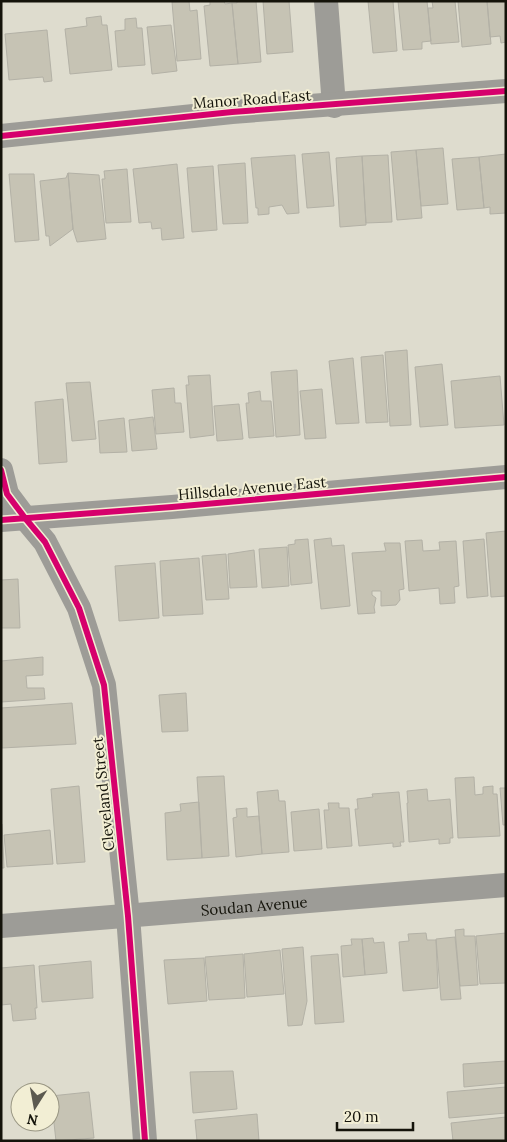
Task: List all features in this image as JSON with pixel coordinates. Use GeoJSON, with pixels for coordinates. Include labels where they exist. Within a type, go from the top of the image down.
{"type":"FeatureCollection","features":[{"type":"Feature","properties":{"kind":"street"},"geometry":{"type":"LineString","coordinates":[[326,1],[334,106]]}},
{"type":"Feature","properties":{"kind":"street","name":"Manor Road East"},"geometry":{"type":"LineString","coordinates":[[1,136],[232,112],[334,106],[506,91]]}},
{"type":"Feature","properties":{"kind":"street","name":"Cleveland Street"},"geometry":{"type":"LineString","coordinates":[[1,470],[7,494],[45,542],[79,608],[104,685],[128,916],[145,1141]]}},
{"type":"Feature","properties":{"kind":"street","name":"Hillsdale Avenue East"},"geometry":{"type":"LineString","coordinates":[[1,520],[172,508],[506,477]]}},
{"type":"Feature","properties":{"kind":"street","name":"Soudan Avenue"},"geometry":{"type":"LineString","coordinates":[[1,926],[506,885]]}},
{"type":"Feature","properties":{"kind":"building"},"geometry":{"type":"Polygon","coordinates":[[[189,1],[190,11],[197,10],[201,59],[177,61],[172,2],[189,1]]]}},
{"type":"Feature","properties":{"kind":"building"},"geometry":{"type":"Polygon","coordinates":[[[210,1],[224,1],[225,4],[232,3],[238,64],[210,66],[204,6],[210,5],[210,1]]]}},
{"type":"Feature","properties":{"kind":"building"},"geometry":{"type":"Polygon","coordinates":[[[237,1],[256,1],[261,62],[238,64],[232,3],[237,3],[237,1]]]}},
{"type":"Feature","properties":{"kind":"building"},"geometry":{"type":"Polygon","coordinates":[[[263,1],[289,1],[293,52],[267,54],[263,1]]]}},
{"type":"Feature","properties":{"kind":"building"},"geometry":{"type":"Polygon","coordinates":[[[368,1],[393,1],[397,51],[373,53],[368,1]]]}},
{"type":"Feature","properties":{"kind":"building"},"geometry":{"type":"Polygon","coordinates":[[[398,1],[427,1],[431,41],[422,42],[422,49],[403,50],[398,1]]]}},
{"type":"Feature","properties":{"kind":"building"},"geometry":{"type":"Polygon","coordinates":[[[432,1],[455,1],[459,42],[431,44],[428,8],[433,8],[432,1]]]}},
{"type":"Feature","properties":{"kind":"building"},"geometry":{"type":"Polygon","coordinates":[[[458,1],[487,1],[491,44],[462,47],[458,1]]]}},
{"type":"Feature","properties":{"kind":"building"},"geometry":{"type":"Polygon","coordinates":[[[487,1],[506,1],[506,42],[501,43],[500,36],[490,37],[487,1]]]}},
{"type":"Feature","properties":{"kind":"building"},"geometry":{"type":"Polygon","coordinates":[[[101,16],[102,25],[107,25],[112,70],[70,74],[65,29],[87,26],[86,18],[101,16]]]}},
{"type":"Feature","properties":{"kind":"building"},"geometry":{"type":"Polygon","coordinates":[[[136,18],[137,28],[142,28],[145,65],[118,67],[115,31],[125,30],[125,19],[136,18]]]}},
{"type":"Feature","properties":{"kind":"building"},"geometry":{"type":"Polygon","coordinates":[[[171,25],[177,71],[152,74],[147,27],[171,25]]]}},
{"type":"Feature","properties":{"kind":"building"},"geometry":{"type":"Polygon","coordinates":[[[47,30],[52,81],[44,82],[43,77],[9,80],[5,34],[47,30]]]}},
{"type":"Feature","properties":{"kind":"building"},"geometry":{"type":"Polygon","coordinates":[[[443,148],[448,204],[421,206],[416,150],[443,148]]]}},
{"type":"Feature","properties":{"kind":"building"},"geometry":{"type":"Polygon","coordinates":[[[416,150],[422,218],[397,220],[391,152],[416,150]]]}},
{"type":"Feature","properties":{"kind":"building"},"geometry":{"type":"Polygon","coordinates":[[[329,152],[334,206],[307,208],[302,154],[329,152]]]}},
{"type":"Feature","properties":{"kind":"building"},"geometry":{"type":"Polygon","coordinates":[[[506,154],[506,213],[490,214],[490,207],[484,208],[479,157],[506,154]]]}},
{"type":"Feature","properties":{"kind":"building"},"geometry":{"type":"Polygon","coordinates":[[[295,155],[299,213],[287,214],[282,205],[269,207],[269,214],[258,215],[251,158],[295,155]]]}},
{"type":"Feature","properties":{"kind":"building"},"geometry":{"type":"Polygon","coordinates":[[[388,155],[392,222],[366,223],[362,156],[388,155]]]}},
{"type":"Feature","properties":{"kind":"building"},"geometry":{"type":"Polygon","coordinates":[[[362,156],[366,225],[340,227],[336,158],[362,156]]]}},
{"type":"Feature","properties":{"kind":"building"},"geometry":{"type":"Polygon","coordinates":[[[479,157],[484,208],[457,210],[452,159],[479,157]]]}},
{"type":"Feature","properties":{"kind":"building"},"geometry":{"type":"Polygon","coordinates":[[[245,163],[248,223],[223,224],[218,165],[245,163]]]}},
{"type":"Feature","properties":{"kind":"building"},"geometry":{"type":"Polygon","coordinates":[[[177,164],[184,238],[162,240],[161,228],[152,229],[151,222],[139,223],[133,169],[177,164]]]}},
{"type":"Feature","properties":{"kind":"building"},"geometry":{"type":"Polygon","coordinates":[[[213,166],[217,230],[192,232],[187,168],[213,166]]]}},
{"type":"Feature","properties":{"kind":"building"},"geometry":{"type":"Polygon","coordinates":[[[127,169],[131,222],[106,223],[102,179],[105,179],[104,171],[127,169]]]}},
{"type":"Feature","properties":{"kind":"building"},"geometry":{"type":"Polygon","coordinates":[[[68,173],[99,175],[106,239],[77,242],[73,229],[68,173]]]}},
{"type":"Feature","properties":{"kind":"building"},"geometry":{"type":"Polygon","coordinates":[[[68,173],[73,229],[50,246],[49,236],[46,236],[40,181],[66,178],[68,173]]]}},
{"type":"Feature","properties":{"kind":"building"},"geometry":{"type":"Polygon","coordinates":[[[9,174],[34,174],[39,240],[15,242],[9,174]]]}},
{"type":"Feature","properties":{"kind":"building"},"geometry":{"type":"Polygon","coordinates":[[[407,350],[411,425],[390,426],[385,352],[407,350]]]}},
{"type":"Feature","properties":{"kind":"building"},"geometry":{"type":"Polygon","coordinates":[[[383,355],[388,422],[366,423],[361,357],[383,355]]]}},
{"type":"Feature","properties":{"kind":"building"},"geometry":{"type":"Polygon","coordinates":[[[353,358],[359,423],[336,424],[329,361],[353,358]]]}},
{"type":"Feature","properties":{"kind":"building"},"geometry":{"type":"Polygon","coordinates":[[[442,364],[448,425],[420,427],[415,367],[442,364]]]}},
{"type":"Feature","properties":{"kind":"building"},"geometry":{"type":"Polygon","coordinates":[[[297,370],[300,435],[276,437],[271,372],[297,370]]]}},
{"type":"Feature","properties":{"kind":"building"},"geometry":{"type":"Polygon","coordinates":[[[210,375],[214,435],[190,438],[186,385],[189,385],[188,376],[210,375]]]}},
{"type":"Feature","properties":{"kind":"building"},"geometry":{"type":"Polygon","coordinates":[[[500,376],[504,425],[455,428],[451,381],[500,376]]]}},
{"type":"Feature","properties":{"kind":"building"},"geometry":{"type":"Polygon","coordinates":[[[90,382],[96,439],[72,441],[66,383],[90,382]]]}},
{"type":"Feature","properties":{"kind":"building"},"geometry":{"type":"Polygon","coordinates":[[[174,388],[175,403],[181,403],[184,432],[156,434],[152,390],[174,388]]]}},
{"type":"Feature","properties":{"kind":"building"},"geometry":{"type":"Polygon","coordinates":[[[322,389],[326,438],[305,439],[300,391],[322,389]]]}},
{"type":"Feature","properties":{"kind":"building"},"geometry":{"type":"Polygon","coordinates":[[[260,391],[261,401],[271,401],[274,436],[249,438],[246,403],[249,403],[248,393],[260,391]]]}},
{"type":"Feature","properties":{"kind":"building"},"geometry":{"type":"Polygon","coordinates":[[[63,399],[67,462],[39,464],[35,402],[63,399]]]}},
{"type":"Feature","properties":{"kind":"building"},"geometry":{"type":"Polygon","coordinates":[[[239,404],[243,439],[217,441],[214,406],[239,404]]]}},
{"type":"Feature","properties":{"kind":"building"},"geometry":{"type":"Polygon","coordinates":[[[153,417],[157,449],[132,451],[129,420],[153,417]]]}},
{"type":"Feature","properties":{"kind":"building"},"geometry":{"type":"Polygon","coordinates":[[[124,418],[127,452],[100,453],[98,421],[124,418]]]}},
{"type":"Feature","properties":{"kind":"building"},"geometry":{"type":"Polygon","coordinates":[[[506,531],[506,596],[491,597],[486,533],[506,531]]]}},
{"type":"Feature","properties":{"kind":"building"},"geometry":{"type":"Polygon","coordinates":[[[331,538],[332,546],[344,545],[350,606],[321,609],[314,540],[331,538]]]}},
{"type":"Feature","properties":{"kind":"building"},"geometry":{"type":"Polygon","coordinates":[[[308,539],[312,583],[291,585],[288,545],[295,544],[295,540],[308,539]]]}},
{"type":"Feature","properties":{"kind":"building"},"geometry":{"type":"Polygon","coordinates":[[[484,539],[488,596],[467,598],[463,541],[484,539]]]}},
{"type":"Feature","properties":{"kind":"building"},"geometry":{"type":"Polygon","coordinates":[[[422,540],[423,551],[440,550],[439,542],[456,541],[459,586],[454,587],[455,603],[440,604],[439,588],[409,591],[405,541],[422,540]]]}},
{"type":"Feature","properties":{"kind":"building"},"geometry":{"type":"Polygon","coordinates":[[[384,543],[400,543],[404,589],[399,590],[400,600],[396,605],[381,606],[381,591],[372,591],[372,595],[376,598],[375,613],[358,614],[352,553],[386,551],[384,543]]]}},
{"type":"Feature","properties":{"kind":"building"},"geometry":{"type":"Polygon","coordinates":[[[287,547],[289,586],[262,588],[259,549],[287,547]]]}},
{"type":"Feature","properties":{"kind":"building"},"geometry":{"type":"Polygon","coordinates":[[[254,550],[257,587],[230,588],[228,554],[254,550]]]}},
{"type":"Feature","properties":{"kind":"building"},"geometry":{"type":"Polygon","coordinates":[[[226,554],[229,599],[206,600],[202,556],[226,554]]]}},
{"type":"Feature","properties":{"kind":"building"},"geometry":{"type":"Polygon","coordinates":[[[199,558],[203,614],[163,616],[160,561],[199,558]]]}},
{"type":"Feature","properties":{"kind":"building"},"geometry":{"type":"Polygon","coordinates":[[[155,563],[159,618],[119,621],[115,566],[155,563]]]}},
{"type":"Feature","properties":{"kind":"building"},"geometry":{"type":"Polygon","coordinates":[[[18,579],[20,628],[1,628],[1,580],[18,579]]]}},
{"type":"Feature","properties":{"kind":"building"},"geometry":{"type":"Polygon","coordinates":[[[43,657],[43,675],[26,676],[27,688],[44,688],[45,699],[1,702],[1,661],[43,657]]]}},
{"type":"Feature","properties":{"kind":"building"},"geometry":{"type":"Polygon","coordinates":[[[186,693],[188,731],[162,732],[159,695],[186,693]]]}},
{"type":"Feature","properties":{"kind":"building"},"geometry":{"type":"Polygon","coordinates":[[[72,703],[76,744],[2,748],[1,708],[72,703]]]}},
{"type":"Feature","properties":{"kind":"building"},"geometry":{"type":"Polygon","coordinates":[[[224,776],[229,856],[202,858],[197,777],[224,776]]]}},
{"type":"Feature","properties":{"kind":"building"},"geometry":{"type":"Polygon","coordinates":[[[474,777],[475,795],[483,794],[483,787],[493,786],[493,794],[497,794],[500,836],[458,838],[455,778],[474,777]]]}},
{"type":"Feature","properties":{"kind":"building"},"geometry":{"type":"Polygon","coordinates":[[[79,786],[85,862],[57,864],[51,789],[79,786]]]}},
{"type":"Feature","properties":{"kind":"building"},"geometry":{"type":"Polygon","coordinates":[[[500,788],[506,788],[506,825],[503,825],[500,788]]]}},
{"type":"Feature","properties":{"kind":"building"},"geometry":{"type":"Polygon","coordinates":[[[427,789],[428,801],[450,799],[453,838],[450,838],[450,843],[439,844],[439,839],[409,842],[407,791],[427,789]]]}},
{"type":"Feature","properties":{"kind":"building"},"geometry":{"type":"Polygon","coordinates":[[[278,790],[279,801],[285,801],[289,852],[262,854],[257,792],[278,790]]]}},
{"type":"Feature","properties":{"kind":"building"},"geometry":{"type":"Polygon","coordinates":[[[399,792],[404,842],[400,842],[401,846],[393,847],[393,843],[359,846],[355,809],[358,809],[357,799],[373,797],[372,794],[399,792]]]}},
{"type":"Feature","properties":{"kind":"building"},"geometry":{"type":"Polygon","coordinates":[[[199,802],[202,858],[167,860],[165,813],[181,811],[180,804],[199,802]]]}},
{"type":"Feature","properties":{"kind":"building"},"geometry":{"type":"Polygon","coordinates":[[[328,803],[339,803],[339,808],[349,808],[352,846],[327,848],[324,810],[329,810],[328,803]]]}},
{"type":"Feature","properties":{"kind":"building"},"geometry":{"type":"Polygon","coordinates":[[[247,808],[247,817],[259,816],[262,854],[236,857],[233,818],[237,817],[236,809],[247,808]]]}},
{"type":"Feature","properties":{"kind":"building"},"geometry":{"type":"Polygon","coordinates":[[[319,809],[322,849],[294,851],[291,812],[319,809]]]}},
{"type":"Feature","properties":{"kind":"building"},"geometry":{"type":"Polygon","coordinates":[[[2,824],[4,868],[1,868],[2,824]]]}},
{"type":"Feature","properties":{"kind":"building"},"geometry":{"type":"Polygon","coordinates":[[[50,830],[53,864],[7,867],[4,835],[50,830]]]}},
{"type":"Feature","properties":{"kind":"building"},"geometry":{"type":"Polygon","coordinates":[[[464,929],[464,936],[475,936],[478,985],[460,986],[455,930],[464,929]]]}},
{"type":"Feature","properties":{"kind":"building"},"geometry":{"type":"Polygon","coordinates":[[[426,933],[427,940],[436,940],[438,988],[403,991],[399,942],[409,941],[408,934],[426,933]]]}},
{"type":"Feature","properties":{"kind":"building"},"geometry":{"type":"Polygon","coordinates":[[[506,933],[506,983],[480,984],[476,936],[506,933]]]}},
{"type":"Feature","properties":{"kind":"building"},"geometry":{"type":"Polygon","coordinates":[[[455,937],[461,999],[441,1000],[436,939],[455,937]]]}},
{"type":"Feature","properties":{"kind":"building"},"geometry":{"type":"Polygon","coordinates":[[[373,938],[374,943],[384,942],[387,973],[365,975],[362,939],[373,938]]]}},
{"type":"Feature","properties":{"kind":"building"},"geometry":{"type":"Polygon","coordinates":[[[351,939],[362,939],[365,975],[343,977],[341,946],[352,945],[351,939]]]}},
{"type":"Feature","properties":{"kind":"building"},"geometry":{"type":"Polygon","coordinates":[[[303,947],[307,1001],[302,1025],[288,1026],[282,949],[303,947]]]}},
{"type":"Feature","properties":{"kind":"building"},"geometry":{"type":"Polygon","coordinates":[[[280,950],[284,994],[247,997],[244,954],[280,950]]]}},
{"type":"Feature","properties":{"kind":"building"},"geometry":{"type":"Polygon","coordinates":[[[243,954],[245,998],[209,1000],[205,957],[243,954]]]}},
{"type":"Feature","properties":{"kind":"building"},"geometry":{"type":"Polygon","coordinates":[[[338,954],[344,1022],[315,1024],[311,956],[338,954]]]}},
{"type":"Feature","properties":{"kind":"building"},"geometry":{"type":"Polygon","coordinates":[[[204,958],[207,1001],[168,1004],[164,960],[204,958]]]}},
{"type":"Feature","properties":{"kind":"building"},"geometry":{"type":"Polygon","coordinates":[[[91,961],[93,998],[42,1002],[39,966],[91,961]]]}},
{"type":"Feature","properties":{"kind":"building"},"geometry":{"type":"Polygon","coordinates":[[[34,965],[36,1019],[13,1021],[11,1004],[1,1005],[1,968],[34,965]]]}},
{"type":"Feature","properties":{"kind":"building"},"geometry":{"type":"Polygon","coordinates":[[[506,1061],[506,1083],[464,1087],[463,1064],[506,1061]]]}},
{"type":"Feature","properties":{"kind":"building"},"geometry":{"type":"Polygon","coordinates":[[[233,1071],[237,1109],[193,1113],[190,1072],[233,1071]]]}},
{"type":"Feature","properties":{"kind":"building"},"geometry":{"type":"Polygon","coordinates":[[[506,1087],[506,1113],[449,1118],[447,1092],[506,1087]]]}},
{"type":"Feature","properties":{"kind":"building"},"geometry":{"type":"Polygon","coordinates":[[[89,1092],[94,1138],[56,1141],[55,1132],[60,1132],[60,1095],[89,1092]]]}},
{"type":"Feature","properties":{"kind":"building"},"geometry":{"type":"Polygon","coordinates":[[[257,1114],[259,1141],[197,1141],[195,1120],[257,1114]]]}},
{"type":"Feature","properties":{"kind":"building"},"geometry":{"type":"Polygon","coordinates":[[[506,1117],[506,1141],[453,1141],[451,1123],[506,1117]]]}},
{"type":"Feature","properties":{"kind":"cycle path"},"geometry":{"type":"LineString","coordinates":[[1,136],[232,112],[506,91]]}},
{"type":"Feature","properties":{"kind":"cycle path"},"geometry":{"type":"LineString","coordinates":[[1,470],[7,494],[45,542],[79,608],[104,685],[128,916],[145,1141]]}},
{"type":"Feature","properties":{"kind":"cycle path"},"geometry":{"type":"LineString","coordinates":[[1,520],[172,507],[506,477]]}}]}
